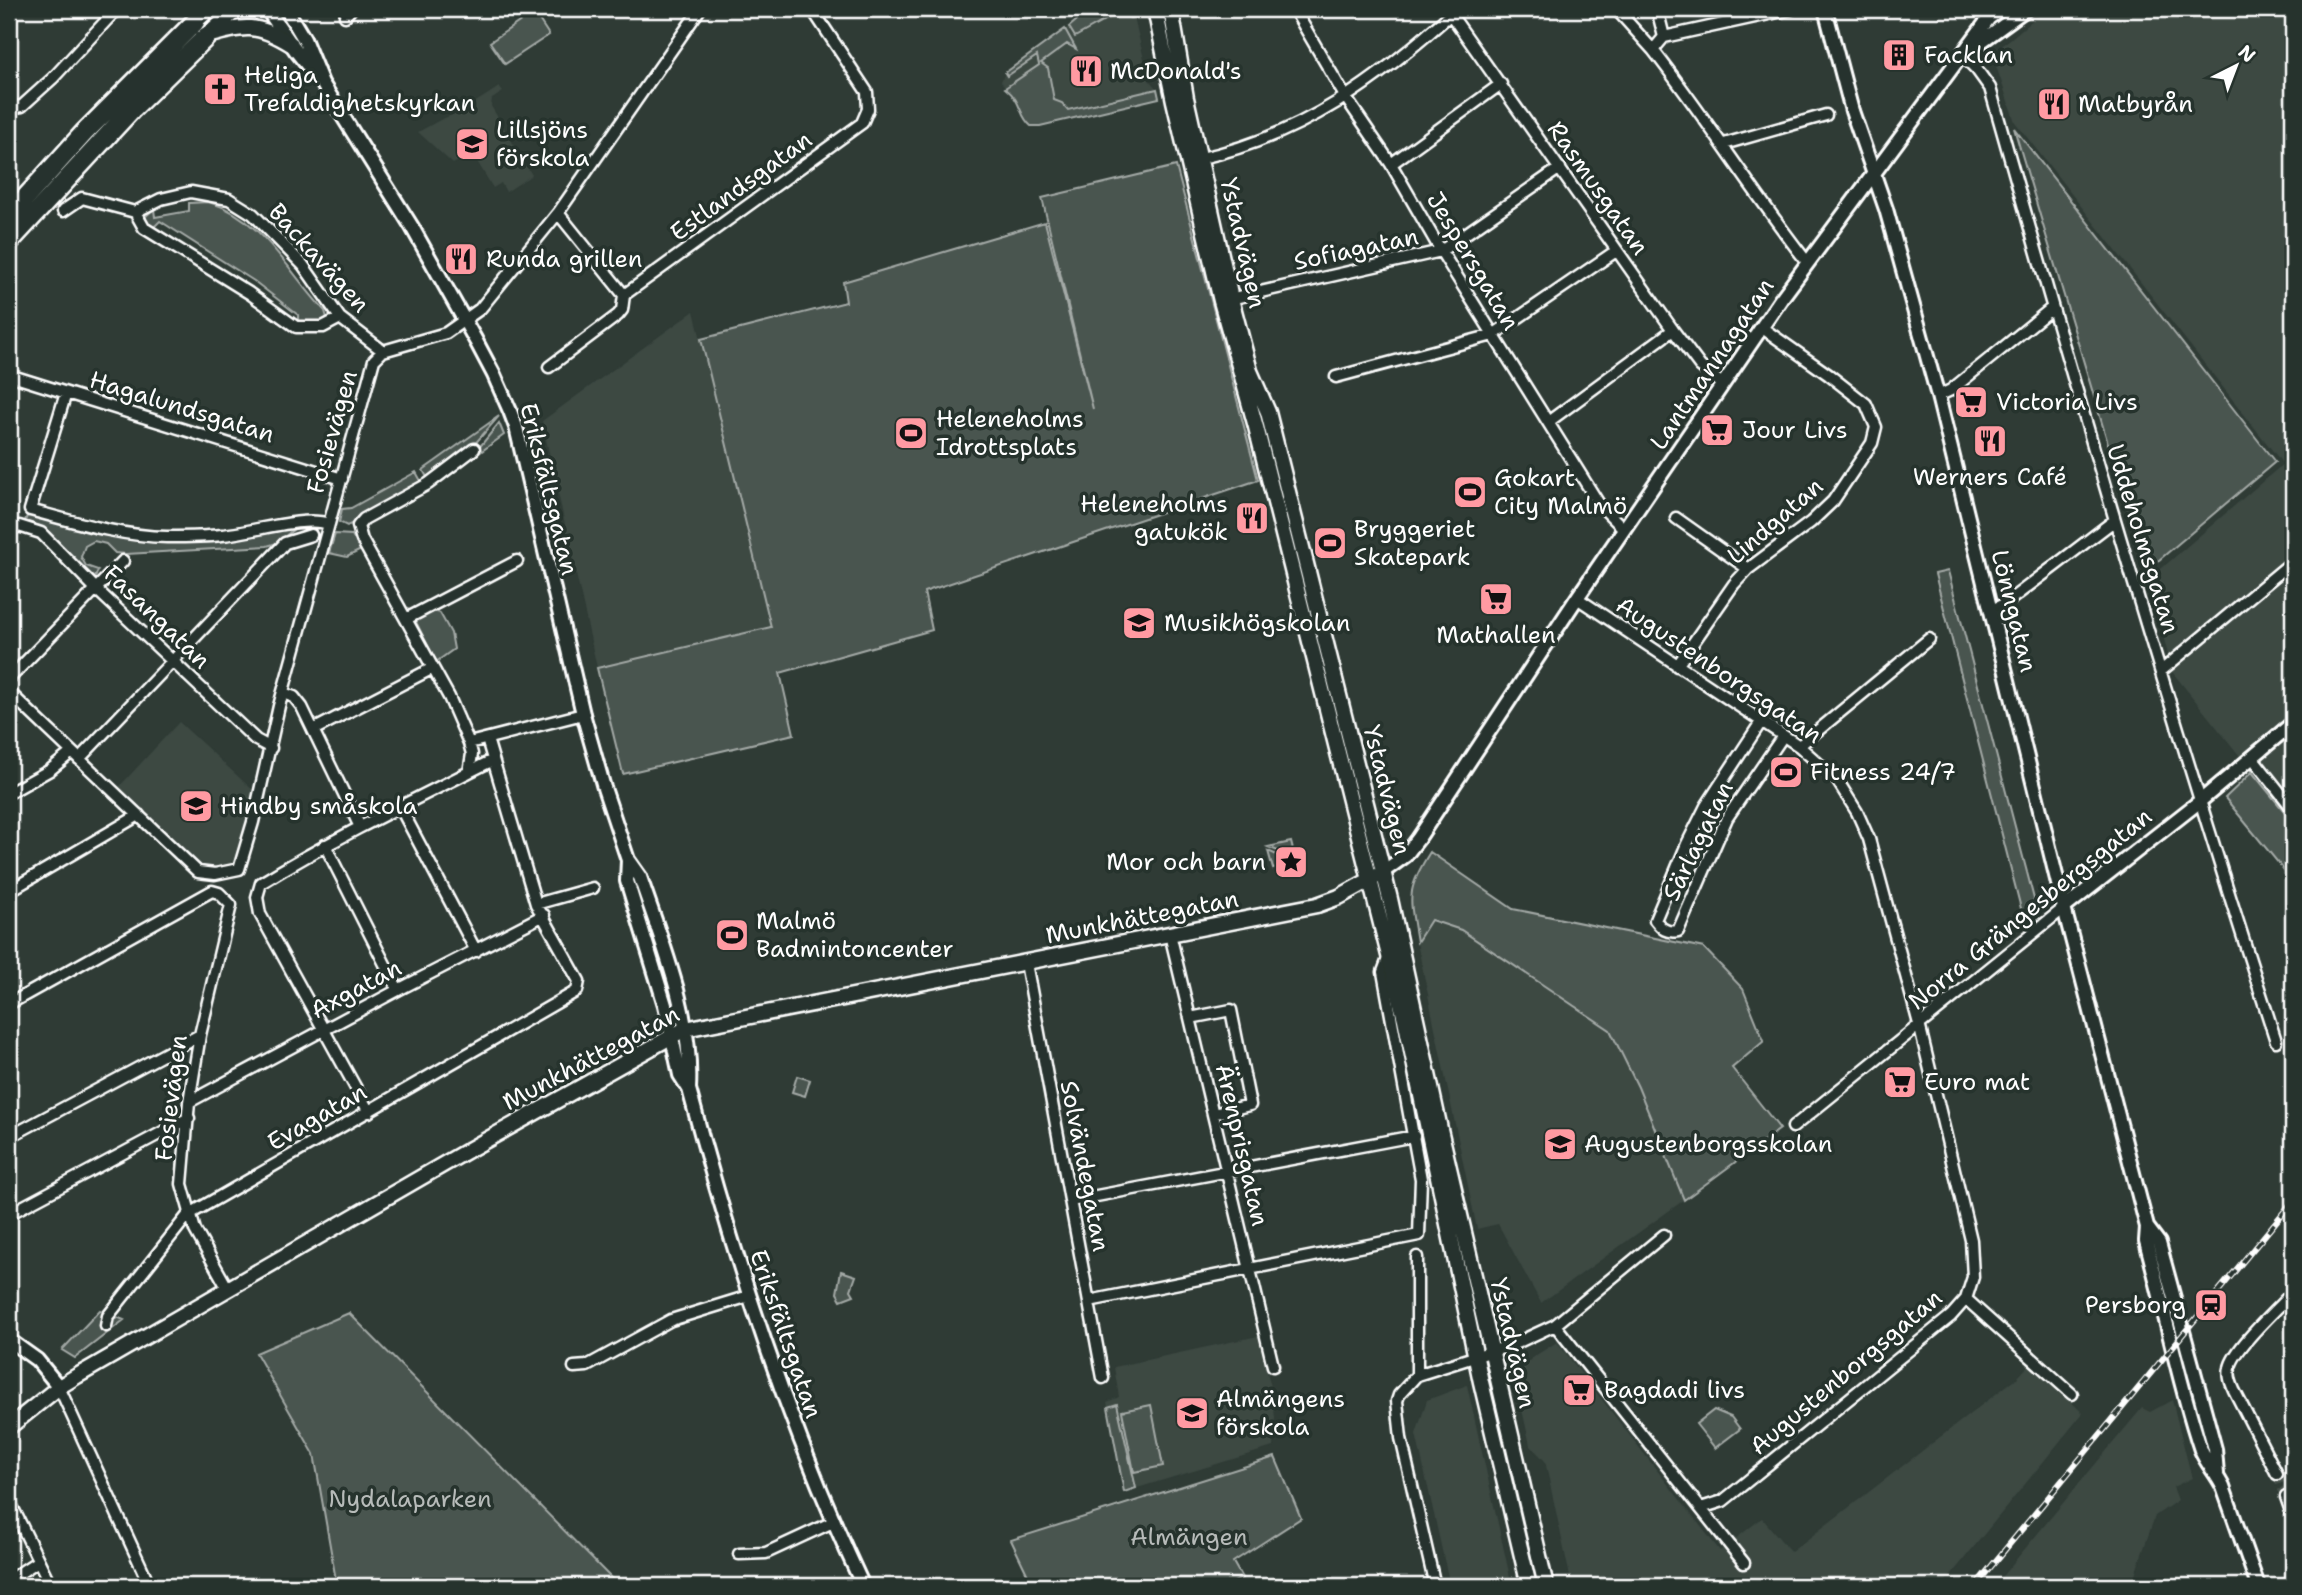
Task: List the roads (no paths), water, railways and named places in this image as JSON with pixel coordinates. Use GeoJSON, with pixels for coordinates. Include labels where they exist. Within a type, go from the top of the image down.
{"type":"FeatureCollection","features":[{"type":"Feature","properties":{"kind":"highway"},"geometry":{"type":"LineString","coordinates":[[9,216],[84,133],[204,18]]}},
{"type":"Feature","properties":{"kind":"highway"},"geometry":{"type":"LineString","coordinates":[[9,242],[123,118],[204,18]]}},
{"type":"Feature","properties":{"kind":"main road"},"geometry":{"type":"LineString","coordinates":[[204,18],[237,9]]}},
{"type":"Feature","properties":{"kind":"main road","name":"Ystadvägen"},"geometry":{"type":"LineString","coordinates":[[1155,9],[1194,160],[1256,427],[1377,876],[1546,1586]]}},
{"type":"Feature","properties":{"kind":"main road","name":"Ystadvägen"},"geometry":{"type":"LineString","coordinates":[[1171,9],[1194,160]]}},
{"type":"Feature","properties":{"kind":"main road"},"geometry":{"type":"LineString","coordinates":[[204,18],[237,27],[263,29],[291,44]]}},
{"type":"Feature","properties":{"kind":"main road","name":"Ystadvägen"},"geometry":{"type":"LineString","coordinates":[[1377,876],[1389,956],[1408,1031],[1476,1356],[1529,1586]]}},
{"type":"Feature","properties":{"kind":"main road","name":"Munkhättegatan"},"geometry":{"type":"LineString","coordinates":[[9,1427],[60,1387],[685,1029],[1317,905],[1339,897],[1377,876]]}},
{"type":"Feature","properties":{"kind":"street"},"geometry":{"type":"LineString","coordinates":[[9,108],[22,106],[53,78],[117,9]]}},
{"type":"Feature","properties":{"kind":"street","name":"Eriksfältsgatan"},"geometry":{"type":"LineString","coordinates":[[267,9],[322,83],[412,227],[495,375],[516,427],[583,714],[604,788],[628,860],[640,877],[680,1001],[690,1072],[689,1089]]}},
{"type":"Feature","properties":{"kind":"street","name":"Eriksfältsgatan"},"geometry":{"type":"LineString","coordinates":[[286,9],[304,38],[322,83]]}},
{"type":"Feature","properties":{"kind":"street","name":"Fosievägen"},"geometry":{"type":"LineString","coordinates":[[139,815],[198,872],[215,874],[239,869],[253,822],[283,693],[374,360],[383,351],[446,333],[480,309],[558,213],[700,9]]}},
{"type":"Feature","properties":{"kind":"street","name":"Estlandsgatan"},"geometry":{"type":"LineString","coordinates":[[549,367],[618,315],[624,303],[624,295],[862,123],[868,109],[867,92],[812,9]]}},
{"type":"Feature","properties":{"kind":"street","name":"Jespersgatan"},"geometry":{"type":"LineString","coordinates":[[1294,9],[1346,98],[1391,164],[1441,251],[1599,505],[1624,529]]}},
{"type":"Feature","properties":{"kind":"street"},"geometry":{"type":"LineString","coordinates":[[1616,9],[1653,50],[1724,144],[1772,216],[1807,262]]}},
{"type":"Feature","properties":{"kind":"street"},"geometry":{"type":"LineString","coordinates":[[1657,9],[1664,37]]}},
{"type":"Feature","properties":{"kind":"street"},"geometry":{"type":"LineString","coordinates":[[1653,50],[1664,37],[1792,9]]}},
{"type":"Feature","properties":{"kind":"street","name":"Lönngatan"},"geometry":{"type":"LineString","coordinates":[[1825,9],[1852,111],[1875,172],[1938,396],[2064,908],[2147,1227],[2159,1243],[2215,1449],[2217,1475],[2258,1586]]}},
{"type":"Feature","properties":{"kind":"street","name":"Lantmannagatan"},"geometry":{"type":"LineString","coordinates":[[1377,876],[1405,856],[1418,839],[1761,327],[1989,18],[2001,9]]}},
{"type":"Feature","properties":{"kind":"street","name":"Lantmannagatan"},"geometry":{"type":"LineString","coordinates":[[1962,55],[2026,9]]}},
{"type":"Feature","properties":{"kind":"street"},"geometry":{"type":"LineString","coordinates":[[1194,160],[1266,138],[1324,111],[1406,54],[1451,10]]}},
{"type":"Feature","properties":{"kind":"street","name":"Rasmusgatan"},"geometry":{"type":"LineString","coordinates":[[1451,10],[1673,330],[1700,366],[1722,384]]}},
{"type":"Feature","properties":{"kind":"street","name":"Uddeholmsgatan"},"geometry":{"type":"LineString","coordinates":[[1962,55],[1990,88],[2052,308],[2199,802],[2276,1041]]}},
{"type":"Feature","properties":{"kind":"street"},"geometry":{"type":"LineString","coordinates":[[1391,164],[1501,85]]}},
{"type":"Feature","properties":{"kind":"street"},"geometry":{"type":"LineString","coordinates":[[1724,144],[1826,115]]}},
{"type":"Feature","properties":{"kind":"street","name":"Sofiagatan"},"geometry":{"type":"LineString","coordinates":[[1226,300],[1441,251],[1560,168]]}},
{"type":"Feature","properties":{"kind":"street","name":"Backavägen"},"geometry":{"type":"LineString","coordinates":[[135,212],[161,199],[191,192],[229,199],[253,215],[303,265],[340,318],[383,351]]}},
{"type":"Feature","properties":{"kind":"street"},"geometry":{"type":"LineString","coordinates":[[63,211],[82,198],[135,212],[144,228],[249,293],[296,327],[323,327],[340,318]]}},
{"type":"Feature","properties":{"kind":"street"},"geometry":{"type":"LineString","coordinates":[[558,213],[624,295]]}},
{"type":"Feature","properties":{"kind":"street"},"geometry":{"type":"LineString","coordinates":[[1336,377],[1493,335],[1616,251]]}},
{"type":"Feature","properties":{"kind":"street"},"geometry":{"type":"LineString","coordinates":[[1938,396],[1951,390],[2052,308]]}},
{"type":"Feature","properties":{"kind":"street","name":"Lindgatan"},"geometry":{"type":"LineString","coordinates":[[1677,666],[1734,584],[1748,569],[1811,522],[1833,501],[1872,443],[1875,427],[1866,404],[1761,327]]}},
{"type":"Feature","properties":{"kind":"street"},"geometry":{"type":"LineString","coordinates":[[1548,422],[1673,330]]}},
{"type":"Feature","properties":{"kind":"street","name":"Hagalundsgatan"},"geometry":{"type":"LineString","coordinates":[[9,375],[342,479]]}},
{"type":"Feature","properties":{"kind":"street"},"geometry":{"type":"LineString","coordinates":[[66,393],[30,510],[127,534],[167,537],[220,536],[307,520],[319,520],[328,524]]}},
{"type":"Feature","properties":{"kind":"street"},"geometry":{"type":"LineString","coordinates":[[469,772],[472,754],[449,697],[362,540],[358,526],[364,519],[428,484],[474,449]]}},
{"type":"Feature","properties":{"kind":"street"},"geometry":{"type":"LineString","coordinates":[[1676,518],[1748,569]]}},
{"type":"Feature","properties":{"kind":"street"},"geometry":{"type":"LineString","coordinates":[[1992,610],[2006,603],[2115,520]]}},
{"type":"Feature","properties":{"kind":"street","name":"Fasangatan"},"geometry":{"type":"LineString","coordinates":[[10,529],[19,526],[41,533],[96,589],[256,740],[271,748]]}},
{"type":"Feature","properties":{"kind":"street"},"geometry":{"type":"LineString","coordinates":[[9,793],[76,755],[172,661],[285,543],[311,535]]}},
{"type":"Feature","properties":{"kind":"street"},"geometry":{"type":"LineString","coordinates":[[9,679],[123,561]]}},
{"type":"Feature","properties":{"kind":"street"},"geometry":{"type":"LineString","coordinates":[[406,619],[517,561]]}},
{"type":"Feature","properties":{"kind":"street"},"geometry":{"type":"LineString","coordinates":[[2161,671],[2293,561]]}},
{"type":"Feature","properties":{"kind":"street","name":"Augustenborgsgatan"},"geometry":{"type":"LineString","coordinates":[[1577,598],[1799,746],[1837,780],[1857,812],[1869,839],[1919,1024],[1971,1240],[1973,1277],[1966,1299],[1940,1326],[1723,1501],[1701,1508]]}},
{"type":"Feature","properties":{"kind":"street"},"geometry":{"type":"LineString","coordinates":[[1799,746],[1929,639]]}},
{"type":"Feature","properties":{"kind":"street"},"geometry":{"type":"LineString","coordinates":[[313,730],[433,668]]}},
{"type":"Feature","properties":{"kind":"street"},"geometry":{"type":"LineString","coordinates":[[9,692],[139,815],[9,891]]}},
{"type":"Feature","properties":{"kind":"street"},"geometry":{"type":"LineString","coordinates":[[283,693],[293,697],[302,706],[360,827]]}},
{"type":"Feature","properties":{"kind":"street"},"geometry":{"type":"LineString","coordinates":[[469,743],[583,714]]}},
{"type":"Feature","properties":{"kind":"street","name":"Särlagatan"},"geometry":{"type":"LineString","coordinates":[[1761,722],[1733,761],[1687,844],[1655,920],[1661,929],[1670,932],[1678,930],[1727,818],[1783,736]]}},
{"type":"Feature","properties":{"kind":"street","name":"Norra Grängesbergsgatan"},"geometry":{"type":"LineString","coordinates":[[1793,1127],[2199,802],[2293,723]]}},
{"type":"Feature","properties":{"kind":"street"},"geometry":{"type":"LineString","coordinates":[[486,739],[536,904],[544,915]]}},
{"type":"Feature","properties":{"kind":"street"},"geometry":{"type":"LineString","coordinates":[[2252,757],[2293,809]]}},
{"type":"Feature","properties":{"kind":"street"},"geometry":{"type":"LineString","coordinates":[[369,1112],[260,914],[257,897],[261,883],[325,845],[492,760]]}},
{"type":"Feature","properties":{"kind":"street"},"geometry":{"type":"LineString","coordinates":[[400,807],[476,951]]}},
{"type":"Feature","properties":{"kind":"street"},"geometry":{"type":"LineString","coordinates":[[325,845],[398,990]]}},
{"type":"Feature","properties":{"kind":"street","name":"Eriksfältsgatan"},"geometry":{"type":"LineString","coordinates":[[628,860],[627,881],[665,1005],[680,1075],[689,1089],[749,1296],[833,1522],[863,1586]]}},
{"type":"Feature","properties":{"kind":"street"},"geometry":{"type":"LineString","coordinates":[[536,904],[593,888]]}},
{"type":"Feature","properties":{"kind":"street","name":"Fosievägen"},"geometry":{"type":"LineString","coordinates":[[9,1004],[212,891],[219,893],[231,905],[200,1035],[189,1102],[182,1184],[194,1230],[228,1289]]}},
{"type":"Feature","properties":{"kind":"street","name":"Axgatan"},"geometry":{"type":"LineString","coordinates":[[189,1102],[544,915]]}},
{"type":"Feature","properties":{"kind":"street","name":"Evagatan"},"geometry":{"type":"LineString","coordinates":[[106,1326],[108,1316],[188,1215],[577,991],[579,981],[544,915]]}},
{"type":"Feature","properties":{"kind":"street","name":"Ärenprisgatan"},"geometry":{"type":"LineString","coordinates":[[1170,934],[1273,1366]]}},
{"type":"Feature","properties":{"kind":"street","name":"Ystadvägen"},"geometry":{"type":"LineString","coordinates":[[1250,1269],[1419,1235],[1421,1179],[1382,972],[1389,956]]}},
{"type":"Feature","properties":{"kind":"street","name":"Solvändegatan"},"geometry":{"type":"LineString","coordinates":[[1026,963],[1103,1378]]}},
{"type":"Feature","properties":{"kind":"street"},"geometry":{"type":"LineString","coordinates":[[1190,1018],[1231,1010],[1251,1105],[1213,1114]]}},
{"type":"Feature","properties":{"kind":"street"},"geometry":{"type":"LineString","coordinates":[[9,1137],[200,1035]]}},
{"type":"Feature","properties":{"kind":"street"},"geometry":{"type":"LineString","coordinates":[[9,1214],[189,1118]]}},
{"type":"Feature","properties":{"kind":"street"},"geometry":{"type":"LineString","coordinates":[[1070,1201],[1414,1136]]}},
{"type":"Feature","properties":{"kind":"street"},"geometry":{"type":"LineString","coordinates":[[1435,1586],[1401,1438],[1396,1401],[1405,1386],[1418,1375],[1512,1345],[1555,1325],[1664,1235]]}},
{"type":"Feature","properties":{"kind":"street"},"geometry":{"type":"LineString","coordinates":[[1418,1257],[1418,1375]]}},
{"type":"Feature","properties":{"kind":"street"},"geometry":{"type":"LineString","coordinates":[[1089,1301],[1250,1269]]}},
{"type":"Feature","properties":{"kind":"street"},"geometry":{"type":"LineString","coordinates":[[575,1367],[587,1367],[671,1320],[749,1296]]}},
{"type":"Feature","properties":{"kind":"street"},"geometry":{"type":"LineString","coordinates":[[2277,1475],[2230,1382],[2230,1367],[2238,1352],[2291,1298]]}},
{"type":"Feature","properties":{"kind":"street"},"geometry":{"type":"LineString","coordinates":[[1966,1299],[2072,1394]]}},
{"type":"Feature","properties":{"kind":"street"},"geometry":{"type":"LineString","coordinates":[[1555,1325],[1744,1563]]}},
{"type":"Feature","properties":{"kind":"street"},"geometry":{"type":"LineString","coordinates":[[9,1339],[37,1360],[60,1387],[150,1586]]}},
{"type":"Feature","properties":{"kind":"street"},"geometry":{"type":"LineString","coordinates":[[2286,1497],[2293,1517]]}},
{"type":"Feature","properties":{"kind":"street"},"geometry":{"type":"LineString","coordinates":[[9,1500],[51,1586]]}},
{"type":"Feature","properties":{"kind":"street"},"geometry":{"type":"LineString","coordinates":[[739,1554],[766,1553],[833,1522]]}},
{"type":"Feature","properties":{"kind":"street"},"geometry":{"type":"LineString","coordinates":[[9,1580],[38,1561]]}},
{"type":"Feature","properties":{"kind":"tunnel"},"geometry":{"type":"LineString","coordinates":[[2277,1474],[2286,1497]]}},
{"type":"Feature","properties":{"kind":"railway"},"geometry":{"type":"LineString","coordinates":[[1975,1586],[2293,1201]]}},
{"type":"Feature","properties":{"kind":"place","name":"Facklan"},"geometry":{"type":"Point","coordinates":[1899,55]}},
{"type":"Feature","properties":{"kind":"place","name":"McDonald's"},"geometry":{"type":"Point","coordinates":[1086,71]}},
{"type":"Feature","properties":{"kind":"place","name":"Heliga Trefaldighetskyrkan"},"geometry":{"type":"Point","coordinates":[220,89]}},
{"type":"Feature","properties":{"kind":"place","name":"Matbyrån"},"geometry":{"type":"Point","coordinates":[2054,104]}},
{"type":"Feature","properties":{"kind":"place","name":"Lillsjöns förskola"},"geometry":{"type":"Point","coordinates":[472,144]}},
{"type":"Feature","properties":{"kind":"place","name":"Runda grillen"},"geometry":{"type":"Point","coordinates":[461,259]}},
{"type":"Feature","properties":{"kind":"place","name":"Victoria Livs"},"geometry":{"type":"Point","coordinates":[1971,402]}},
{"type":"Feature","properties":{"kind":"place","name":"Jour Livs"},"geometry":{"type":"Point","coordinates":[1717,430]}},
{"type":"Feature","properties":{"kind":"place","name":"Heleneholms Idrottsplats"},"geometry":{"type":"Point","coordinates":[911,433]}},
{"type":"Feature","properties":{"kind":"place","name":"Werners Café"},"geometry":{"type":"Point","coordinates":[1990,441]}},
{"type":"Feature","properties":{"kind":"place","name":"Gokart City Malmö"},"geometry":{"type":"Point","coordinates":[1470,492]}},
{"type":"Feature","properties":{"kind":"place","name":"Heleneholms gatukök"},"geometry":{"type":"Point","coordinates":[1252,518]}},
{"type":"Feature","properties":{"kind":"place","name":"Bryggeriet Skatepark"},"geometry":{"type":"Point","coordinates":[1330,543]}},
{"type":"Feature","properties":{"kind":"place","name":"Mathallen"},"geometry":{"type":"Point","coordinates":[1496,599]}},
{"type":"Feature","properties":{"kind":"place","name":"Musikhögskolan"},"geometry":{"type":"Point","coordinates":[1139,623]}},
{"type":"Feature","properties":{"kind":"place","name":"Fitness 24/7"},"geometry":{"type":"Point","coordinates":[1786,772]}},
{"type":"Feature","properties":{"kind":"place","name":"Hindby småskola"},"geometry":{"type":"Point","coordinates":[196,806]}},
{"type":"Feature","properties":{"kind":"place","name":"Mor och barn"},"geometry":{"type":"Point","coordinates":[1291,862]}},
{"type":"Feature","properties":{"kind":"place","name":"Malmö Badmintoncenter"},"geometry":{"type":"Point","coordinates":[732,935]}},
{"type":"Feature","properties":{"kind":"place","name":"Euro mat"},"geometry":{"type":"Point","coordinates":[1900,1082]}},
{"type":"Feature","properties":{"kind":"place","name":"Augustenborgsskolan"},"geometry":{"type":"Point","coordinates":[1560,1144]}},
{"type":"Feature","properties":{"kind":"place","name":"Persborg"},"geometry":{"type":"Point","coordinates":[2211,1305]}},
{"type":"Feature","properties":{"kind":"place","name":"Bagdadi livs"},"geometry":{"type":"Point","coordinates":[1579,1390]}},
{"type":"Feature","properties":{"kind":"place","name":"Almängens förskola"},"geometry":{"type":"Point","coordinates":[1192,1413]}},
{"type":"Feature","properties":{"kind":"park label","name":"Nydalaparken"},"geometry":{"type":"Point","coordinates":[410,1499]}},
{"type":"Feature","properties":{"kind":"park label","name":"Almängen"},"geometry":{"type":"Point","coordinates":[1189,1537]}}]}
